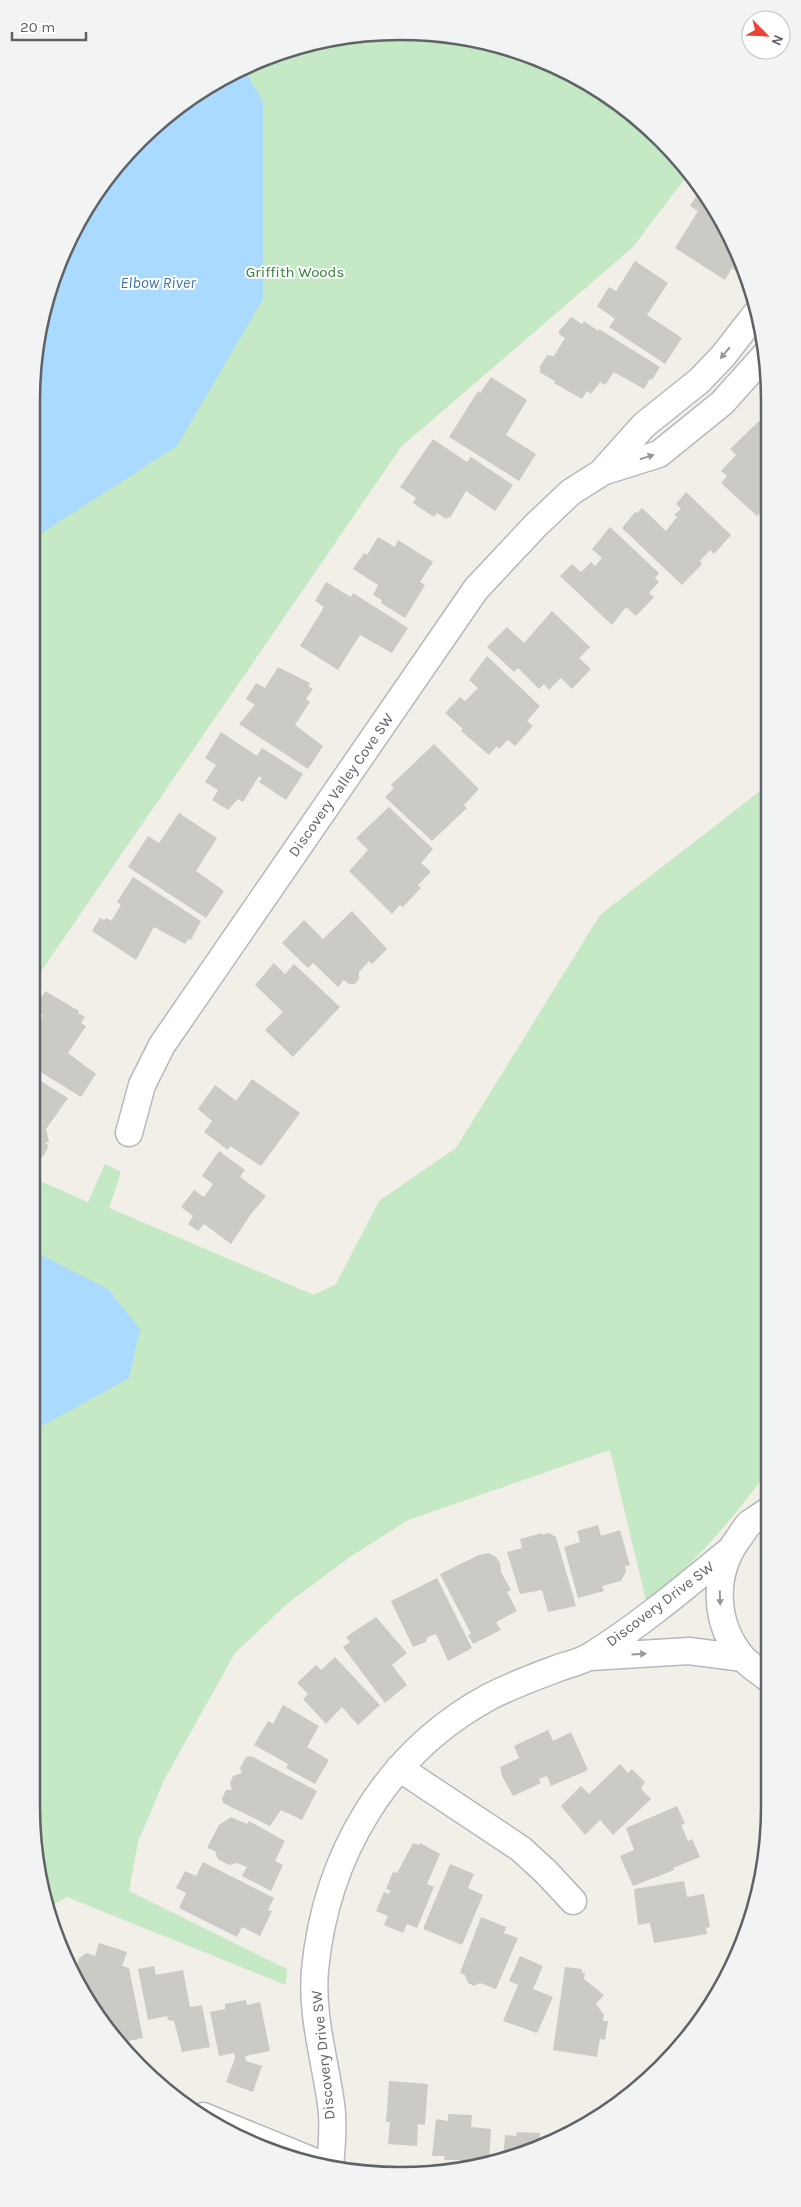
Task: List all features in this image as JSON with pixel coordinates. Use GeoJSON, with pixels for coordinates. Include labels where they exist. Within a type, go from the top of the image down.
{"type":"FeatureCollection","features":[{"type":"Feature","properties":{"kind":"street","name":"Discovery Valley Cove SW"},"geometry":{"type":"LineString","coordinates":[[129,1133],[142,1085],[162,1046],[476,589],[536,524],[572,492],[601,473],[644,425],[699,381],[723,356],[752,319]]}},
{"type":"Feature","properties":{"kind":"street","name":"Discovery Valley Cove SW"},"geometry":{"type":"LineString","coordinates":[[601,473],[659,454],[722,403],[759,362]]}},
{"type":"Feature","properties":{"kind":"street"},"geometry":{"type":"LineString","coordinates":[[759,1517],[729,1551],[721,1578],[720,1607],[724,1625],[755,1668],[761,1680]]}},
{"type":"Feature","properties":{"kind":"street","name":"Discovery Drive SW"},"geometry":{"type":"LineString","coordinates":[[330,2160],[331,2106],[317,2017],[315,1973],[318,1938],[329,1892],[346,1849],[373,1801],[398,1768],[432,1736],[461,1714],[490,1697],[525,1681],[590,1657],[671,1599],[729,1551]]}},
{"type":"Feature","properties":{"kind":"street","name":"Discovery Drive SW"},"geometry":{"type":"LineString","coordinates":[[590,1657],[689,1651],[755,1668]]}},
{"type":"Feature","properties":{"kind":"street"},"geometry":{"type":"LineString","coordinates":[[398,1768],[521,1849],[546,1872],[573,1902]]}},
{"type":"Feature","properties":{"kind":"green space","name":"Griffith Woods"},"geometry":{"type":"Polygon","coordinates":[[[400,40],[448,43],[494,52],[516,59],[538,67],[581,88],[620,114],[638,129],[685,178],[633,247],[401,447],[40,973],[41,378],[147,145],[181,114],[220,88],[263,67],[307,52],[353,43],[400,40]]]}},
{"type":"Feature","properties":{"kind":"green space"},"geometry":{"type":"Polygon","coordinates":[[[761,790],[761,1480],[697,1556],[646,1601],[610,1450],[408,1520],[347,1559],[288,1603],[235,1653],[164,1780],[138,1842],[129,1891],[287,1969],[286,1985],[67,1897],[53,1904],[43,1854],[40,1806],[40,1181],[88,1202],[105,1164],[121,1172],[109,1208],[314,1295],[336,1284],[379,1201],[456,1148],[600,915],[761,790]]]}},
{"type":"Feature","properties":{"kind":"water","name":"Elbow River"},"geometry":{"type":"Polygon","coordinates":[[[247,74],[263,101],[263,299],[177,446],[40,534],[40,400],[43,353],[52,307],[67,263],[88,220],[114,181],[129,163],[181,114],[220,88],[247,74]]]}},
{"type":"Feature","properties":{"kind":"water"},"geometry":{"type":"Polygon","coordinates":[[[40,1255],[108,1289],[140,1329],[129,1378],[40,1427],[40,1255]]]}},
{"type":"Feature","properties":{"kind":"building"},"geometry":{"type":"Polygon","coordinates":[[[697,195],[724,241],[737,272],[732,268],[725,280],[675,248],[698,211],[690,206],[697,195]]]}},
{"type":"Feature","properties":{"kind":"building"},"geometry":{"type":"Polygon","coordinates":[[[635,261],[668,283],[647,315],[682,338],[665,364],[609,327],[615,319],[597,306],[609,287],[616,291],[635,261]]]}},
{"type":"Feature","properties":{"kind":"building"},"geometry":{"type":"Polygon","coordinates":[[[571,317],[582,324],[584,321],[598,331],[599,329],[660,367],[652,380],[650,379],[644,389],[614,372],[605,385],[600,382],[591,394],[587,391],[582,399],[539,372],[541,369],[539,368],[547,355],[554,356],[565,338],[559,334],[559,331],[571,317]]]}},
{"type":"Feature","properties":{"kind":"building"},"geometry":{"type":"Polygon","coordinates":[[[491,377],[527,400],[506,435],[536,454],[519,481],[449,437],[478,391],[480,393],[491,377]]]}},
{"type":"Feature","properties":{"kind":"building"},"geometry":{"type":"Polygon","coordinates":[[[759,421],[761,423],[761,512],[757,516],[721,483],[727,476],[721,471],[736,455],[730,449],[759,421]]]}},
{"type":"Feature","properties":{"kind":"building"},"geometry":{"type":"Polygon","coordinates":[[[433,439],[467,462],[471,457],[513,485],[495,511],[466,491],[450,518],[446,519],[437,513],[434,517],[413,503],[416,498],[400,487],[433,439]]]}},
{"type":"Feature","properties":{"kind":"building"},"geometry":{"type":"Polygon","coordinates":[[[686,492],[731,535],[714,554],[710,550],[700,561],[702,564],[682,585],[622,528],[635,512],[637,513],[642,508],[666,531],[678,518],[674,515],[681,509],[676,504],[686,492]]]}},
{"type":"Feature","properties":{"kind":"building"},"geometry":{"type":"Polygon","coordinates":[[[610,527],[659,573],[655,578],[659,582],[649,593],[654,597],[636,616],[626,607],[612,625],[560,576],[572,564],[581,572],[591,562],[595,566],[602,558],[592,549],[610,527]]]}},
{"type":"Feature","properties":{"kind":"building"},"geometry":{"type":"Polygon","coordinates":[[[378,537],[395,547],[398,540],[433,562],[420,582],[425,585],[405,618],[381,603],[382,600],[373,595],[378,585],[353,569],[364,553],[367,555],[378,537]]]}},
{"type":"Feature","properties":{"kind":"building"},"geometry":{"type":"Polygon","coordinates":[[[326,582],[351,597],[353,593],[408,628],[392,653],[360,635],[338,670],[300,646],[324,607],[315,601],[326,582]]]}},
{"type":"Feature","properties":{"kind":"building"},"geometry":{"type":"Polygon","coordinates":[[[552,611],[590,647],[579,658],[591,669],[572,689],[561,678],[549,690],[544,684],[539,689],[518,668],[514,672],[487,647],[507,627],[524,643],[552,611]]]}},
{"type":"Feature","properties":{"kind":"building"},"geometry":{"type":"Polygon","coordinates":[[[487,656],[540,706],[527,721],[533,726],[515,746],[508,740],[499,749],[497,746],[489,755],[461,731],[463,729],[445,713],[460,697],[465,701],[478,688],[469,680],[487,656]]]}},
{"type":"Feature","properties":{"kind":"building"},"geometry":{"type":"Polygon","coordinates":[[[278,667],[310,683],[308,686],[313,689],[306,699],[310,702],[295,725],[323,746],[308,769],[239,724],[255,705],[246,699],[256,683],[265,688],[278,667]]]}},
{"type":"Feature","properties":{"kind":"building"},"geometry":{"type":"Polygon","coordinates":[[[221,732],[257,756],[262,748],[303,774],[286,800],[259,782],[262,778],[259,776],[243,802],[238,799],[228,810],[212,800],[218,790],[205,782],[216,765],[205,758],[221,732]]]}},
{"type":"Feature","properties":{"kind":"building"},"geometry":{"type":"Polygon","coordinates":[[[434,744],[479,789],[464,805],[467,808],[432,841],[385,797],[394,788],[391,785],[434,744]]]}},
{"type":"Feature","properties":{"kind":"building"},"geometry":{"type":"Polygon","coordinates":[[[389,807],[433,849],[421,863],[431,872],[418,885],[421,888],[403,907],[400,905],[392,914],[349,871],[368,850],[356,838],[389,807]]]}},
{"type":"Feature","properties":{"kind":"building"},"geometry":{"type":"Polygon","coordinates":[[[179,813],[217,838],[196,871],[224,891],[206,918],[128,867],[148,836],[159,843],[179,813]]]}},
{"type":"Feature","properties":{"kind":"building"},"geometry":{"type":"Polygon","coordinates":[[[133,877],[201,921],[191,940],[189,939],[185,944],[154,927],[136,960],[92,931],[100,918],[104,920],[107,918],[111,921],[121,905],[117,902],[133,877]]]}},
{"type":"Feature","properties":{"kind":"building"},"geometry":{"type":"Polygon","coordinates":[[[352,911],[387,949],[372,964],[369,961],[359,972],[359,979],[355,984],[349,984],[344,980],[338,987],[313,963],[308,968],[282,943],[304,920],[323,939],[352,911]]]}},
{"type":"Feature","properties":{"kind":"building"},"geometry":{"type":"Polygon","coordinates":[[[274,963],[285,974],[294,964],[340,1007],[293,1057],[265,1030],[283,1012],[255,985],[274,963]]]}},
{"type":"Feature","properties":{"kind":"building"},"geometry":{"type":"Polygon","coordinates":[[[45,991],[79,1011],[78,1013],[85,1017],[81,1023],[86,1026],[68,1053],[96,1074],[81,1097],[40,1072],[40,1020],[43,1015],[40,1013],[40,999],[45,991]]]}},
{"type":"Feature","properties":{"kind":"building"},"geometry":{"type":"Polygon","coordinates":[[[252,1079],[300,1113],[261,1166],[230,1146],[228,1150],[204,1132],[212,1121],[198,1109],[215,1085],[236,1101],[252,1079]]]}},
{"type":"Feature","properties":{"kind":"building"},"geometry":{"type":"Polygon","coordinates":[[[40,1081],[68,1098],[46,1129],[49,1142],[45,1143],[48,1145],[40,1160],[40,1081]]]}},
{"type":"Feature","properties":{"kind":"building"},"geometry":{"type":"Polygon","coordinates":[[[219,1151],[245,1170],[240,1177],[266,1196],[251,1214],[231,1244],[204,1224],[198,1231],[188,1224],[193,1216],[181,1207],[194,1190],[204,1197],[213,1184],[202,1176],[219,1151]]]}},
{"type":"Feature","properties":{"kind":"building"},"geometry":{"type":"Polygon","coordinates":[[[598,1525],[601,1536],[620,1530],[630,1565],[625,1566],[626,1572],[621,1581],[602,1586],[604,1591],[578,1598],[564,1547],[580,1542],[577,1531],[598,1525]]]}},
{"type":"Feature","properties":{"kind":"building"},"geometry":{"type":"Polygon","coordinates":[[[542,1533],[542,1535],[549,1533],[556,1537],[576,1606],[548,1612],[542,1590],[520,1594],[507,1552],[522,1548],[520,1539],[542,1533]]]}},
{"type":"Feature","properties":{"kind":"building"},"geometry":{"type":"Polygon","coordinates":[[[488,1553],[496,1557],[500,1563],[501,1572],[511,1590],[507,1592],[517,1611],[496,1622],[501,1630],[473,1644],[468,1635],[471,1634],[440,1574],[479,1555],[488,1553]]]}},
{"type":"Feature","properties":{"kind":"building"},"geometry":{"type":"Polygon","coordinates":[[[437,1578],[472,1648],[448,1661],[436,1634],[428,1637],[426,1642],[413,1647],[391,1601],[437,1578]]]}},
{"type":"Feature","properties":{"kind":"building"},"geometry":{"type":"Polygon","coordinates":[[[376,1617],[407,1653],[392,1665],[407,1685],[385,1703],[343,1647],[350,1642],[346,1637],[376,1617]]]}},
{"type":"Feature","properties":{"kind":"building"},"geometry":{"type":"Polygon","coordinates":[[[335,1657],[380,1705],[358,1725],[342,1707],[326,1724],[303,1699],[308,1694],[297,1683],[316,1665],[321,1670],[335,1657]]]}},
{"type":"Feature","properties":{"kind":"building"},"geometry":{"type":"Polygon","coordinates":[[[283,1705],[319,1726],[307,1747],[329,1760],[315,1784],[286,1768],[288,1764],[254,1745],[268,1721],[273,1724],[283,1705]]]}},
{"type":"Feature","properties":{"kind":"building"},"geometry":{"type":"Polygon","coordinates":[[[548,1730],[553,1741],[571,1732],[588,1770],[551,1786],[547,1776],[539,1779],[541,1783],[513,1796],[502,1776],[500,1767],[519,1758],[514,1746],[548,1730]]]}},
{"type":"Feature","properties":{"kind":"building"},"geometry":{"type":"Polygon","coordinates":[[[251,1756],[317,1791],[302,1820],[281,1810],[270,1826],[223,1803],[222,1798],[226,1790],[232,1790],[230,1783],[233,1776],[242,1773],[240,1768],[246,1757],[251,1756]]]}},
{"type":"Feature","properties":{"kind":"building"},"geometry":{"type":"Polygon","coordinates":[[[620,1764],[628,1773],[632,1769],[645,1782],[641,1789],[651,1799],[613,1835],[600,1820],[585,1835],[561,1806],[581,1786],[589,1794],[620,1764]]]}},
{"type":"Feature","properties":{"kind":"building"},"geometry":{"type":"Polygon","coordinates":[[[677,1806],[685,1824],[681,1825],[688,1841],[692,1839],[700,1857],[673,1868],[674,1870],[633,1886],[620,1856],[634,1850],[626,1828],[677,1806]]]}},
{"type":"Feature","properties":{"kind":"building"},"geometry":{"type":"Polygon","coordinates":[[[231,1817],[247,1824],[249,1821],[285,1841],[275,1861],[283,1865],[271,1891],[242,1876],[247,1867],[237,1863],[229,1865],[218,1859],[215,1851],[207,1848],[219,1825],[231,1817]]]}},
{"type":"Feature","properties":{"kind":"building"},"geometry":{"type":"Polygon","coordinates":[[[413,1843],[419,1845],[420,1843],[440,1854],[427,1884],[434,1887],[417,1928],[407,1924],[403,1933],[384,1925],[388,1916],[376,1911],[384,1892],[389,1894],[390,1890],[386,1889],[393,1872],[397,1873],[413,1843]]]}},
{"type":"Feature","properties":{"kind":"building"},"geometry":{"type":"Polygon","coordinates":[[[203,1862],[274,1898],[268,1910],[272,1911],[260,1936],[242,1927],[237,1937],[179,1908],[186,1893],[176,1888],[185,1871],[196,1876],[203,1862]]]}},
{"type":"Feature","properties":{"kind":"building"},"geometry":{"type":"Polygon","coordinates":[[[450,1864],[474,1874],[468,1888],[483,1895],[462,1945],[423,1929],[450,1864]]]}},
{"type":"Feature","properties":{"kind":"building"},"geometry":{"type":"Polygon","coordinates":[[[684,1881],[687,1897],[704,1894],[710,1927],[706,1928],[707,1934],[654,1943],[650,1923],[638,1925],[634,1889],[684,1881]]]}},
{"type":"Feature","properties":{"kind":"building"},"geometry":{"type":"Polygon","coordinates":[[[481,1917],[506,1927],[504,1933],[518,1938],[496,1989],[480,1983],[474,1986],[468,1983],[465,1975],[460,1973],[481,1917]]]}},
{"type":"Feature","properties":{"kind":"building"},"geometry":{"type":"Polygon","coordinates":[[[99,1943],[127,1952],[122,1966],[129,1968],[143,2038],[127,2041],[88,1987],[76,1964],[79,1958],[87,1953],[95,1956],[99,1943]]]}},
{"type":"Feature","properties":{"kind":"building"},"geometry":{"type":"Polygon","coordinates":[[[520,1956],[543,1966],[533,1989],[553,1997],[537,2033],[503,2021],[518,1985],[509,1981],[520,1956]]]}},
{"type":"Feature","properties":{"kind":"building"},"geometry":{"type":"Polygon","coordinates":[[[154,1966],[156,1975],[183,1970],[190,2007],[202,2005],[210,2047],[182,2052],[174,2021],[168,2020],[167,2016],[148,2020],[138,1969],[154,1966]]]}},
{"type":"Feature","properties":{"kind":"building"},"geometry":{"type":"Polygon","coordinates":[[[565,1967],[582,1969],[582,1973],[585,1973],[584,1979],[604,1995],[596,2004],[604,2015],[603,2021],[608,2021],[605,2040],[600,2039],[597,2057],[553,2050],[565,1967]]]}},
{"type":"Feature","properties":{"kind":"building"},"geometry":{"type":"Polygon","coordinates":[[[246,2000],[247,2005],[260,2002],[270,2051],[245,2056],[246,2061],[262,2066],[253,2092],[226,2082],[235,2058],[234,2053],[219,2056],[210,2012],[225,2009],[225,2004],[246,2000]]]}},
{"type":"Feature","properties":{"kind":"building"},"geometry":{"type":"Polygon","coordinates":[[[389,2081],[428,2084],[425,2125],[418,2124],[417,2146],[388,2144],[390,2122],[386,2122],[389,2081]]]}},
{"type":"Feature","properties":{"kind":"building"},"geometry":{"type":"Polygon","coordinates":[[[448,2114],[472,2115],[471,2127],[491,2129],[489,2156],[460,2162],[460,2160],[444,2160],[445,2156],[432,2156],[436,2119],[448,2121],[448,2114]]]}},
{"type":"Feature","properties":{"kind":"building"},"geometry":{"type":"Polygon","coordinates":[[[517,2132],[540,2133],[539,2139],[504,2152],[505,2135],[516,2136],[517,2132]]]}}]}
